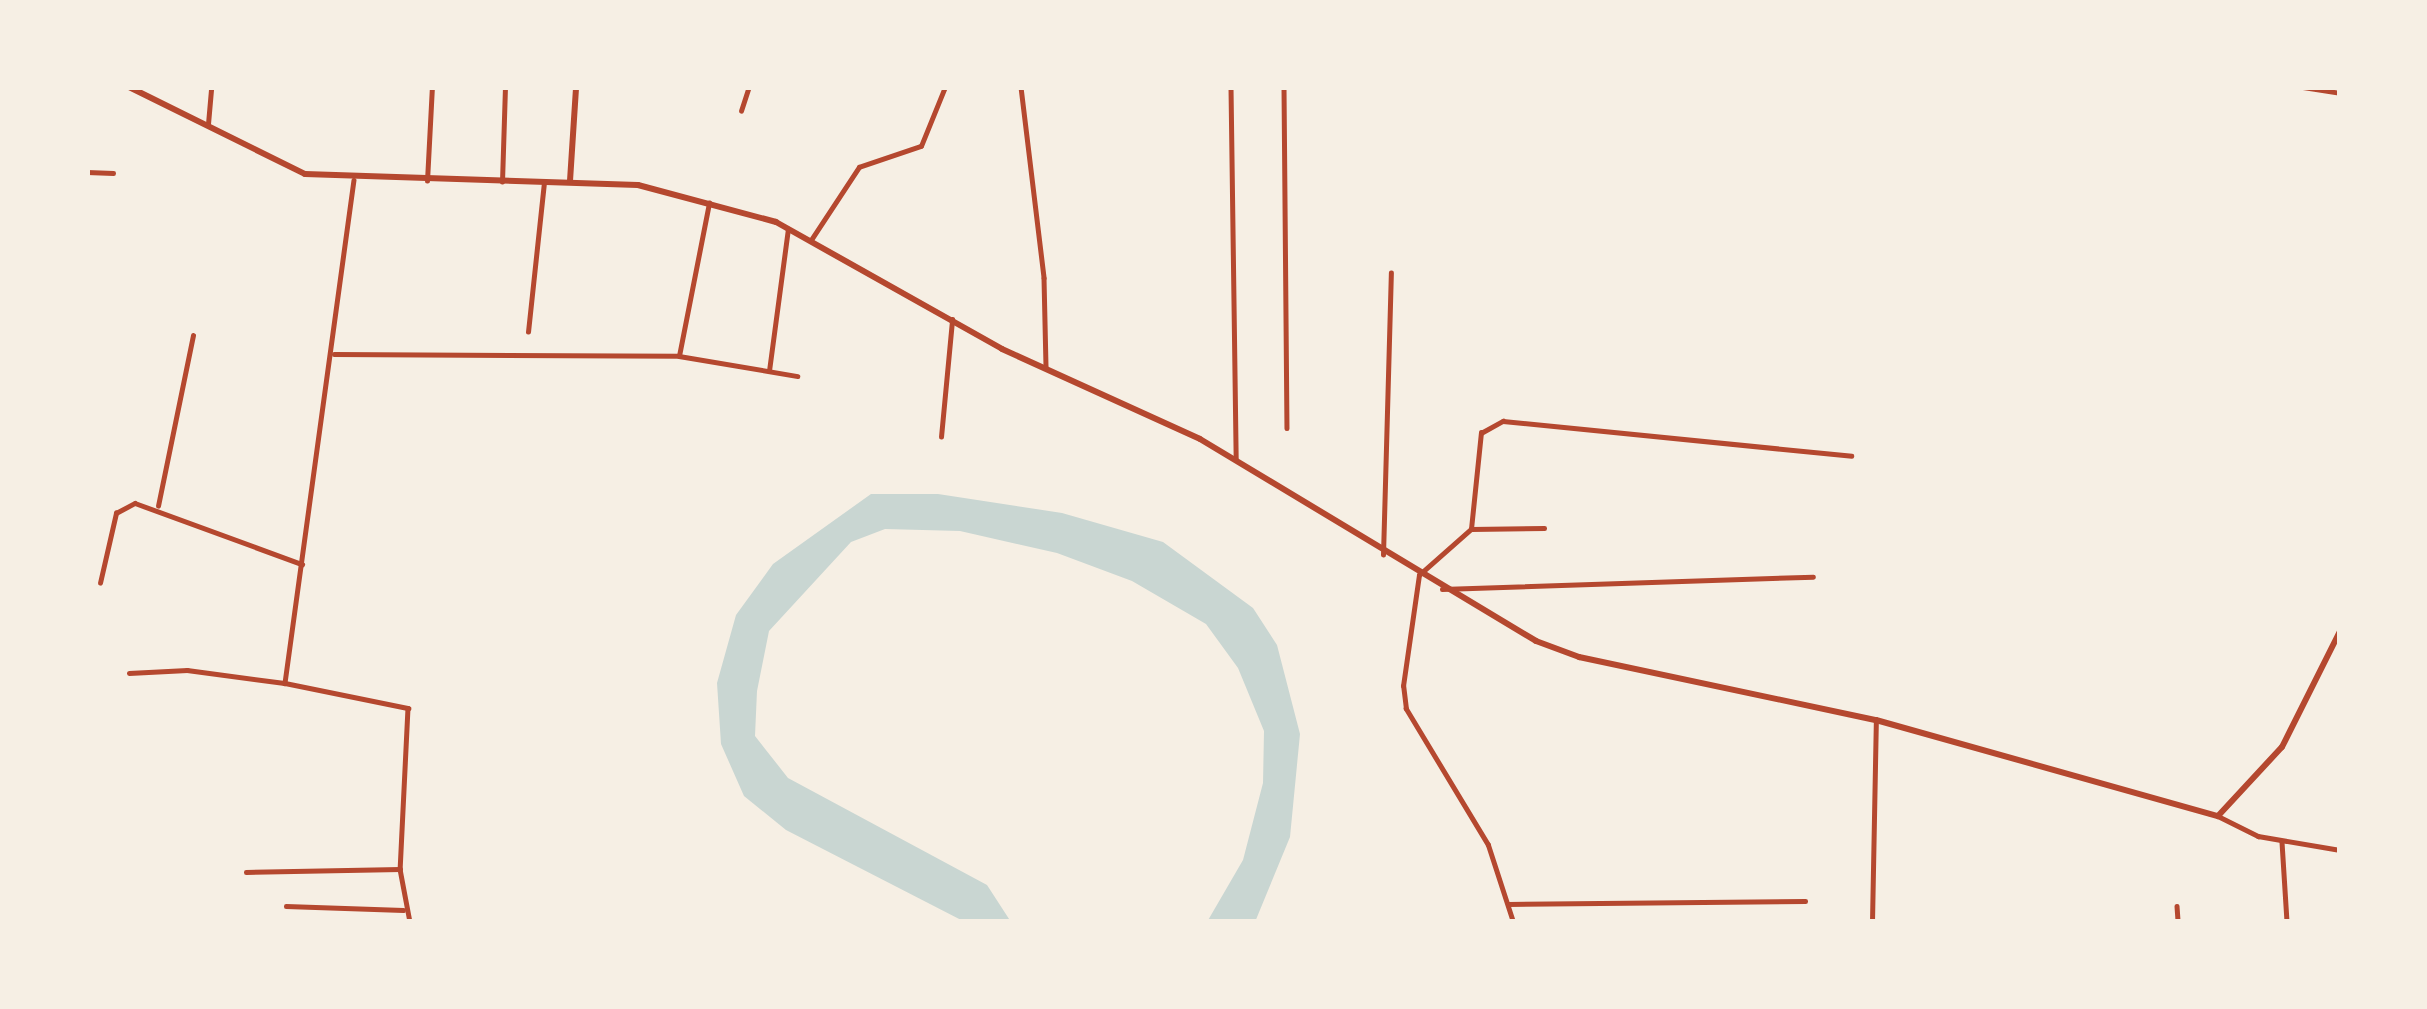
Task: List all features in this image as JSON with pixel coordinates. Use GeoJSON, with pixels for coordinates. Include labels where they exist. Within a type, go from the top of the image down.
{"type":"FeatureCollection","features":[{"type":"Feature","properties":{"kind":"main road"},"geometry":{"type":"LineString","coordinates":[[129,87],[305,174],[355,180],[638,185],[709,202],[788,229],[1046,370],[1236,462],[1442,589],[1579,657],[1876,720],[2218,817],[2282,747],[2340,631]]}},
{"type":"Feature","properties":{"kind":"main road"},"geometry":{"type":"LineString","coordinates":[[570,182],[576,87]]}},
{"type":"Feature","properties":{"kind":"street"},"geometry":{"type":"LineString","coordinates":[[208,124],[211,87]]}},
{"type":"Feature","properties":{"kind":"street"},"geometry":{"type":"LineString","coordinates":[[427,182],[432,87]]}},
{"type":"Feature","properties":{"kind":"street"},"geometry":{"type":"LineString","coordinates":[[502,182],[505,87]]}},
{"type":"Feature","properties":{"kind":"street"},"geometry":{"type":"LineString","coordinates":[[741,111],[748,87]]}},
{"type":"Feature","properties":{"kind":"street"},"geometry":{"type":"LineString","coordinates":[[811,240],[859,167],[921,146],[946,87]]}},
{"type":"Feature","properties":{"kind":"street"},"geometry":{"type":"LineString","coordinates":[[1021,87],[1044,278],[1046,370]]}},
{"type":"Feature","properties":{"kind":"street"},"geometry":{"type":"LineString","coordinates":[[1232,87],[1236,462]]}},
{"type":"Feature","properties":{"kind":"street"},"geometry":{"type":"LineString","coordinates":[[1284,87],[1287,428]]}},
{"type":"Feature","properties":{"kind":"street"},"geometry":{"type":"LineString","coordinates":[[2303,87],[2340,93]]}},
{"type":"Feature","properties":{"kind":"street"},"geometry":{"type":"LineString","coordinates":[[87,172],[113,173]]}},
{"type":"Feature","properties":{"kind":"street"},"geometry":{"type":"LineString","coordinates":[[285,683],[355,180]]}},
{"type":"Feature","properties":{"kind":"street"},"geometry":{"type":"LineString","coordinates":[[528,332],[545,181]]}},
{"type":"Feature","properties":{"kind":"street"},"geometry":{"type":"LineString","coordinates":[[679,356],[709,202]]}},
{"type":"Feature","properties":{"kind":"street"},"geometry":{"type":"LineString","coordinates":[[769,371],[788,229]]}},
{"type":"Feature","properties":{"kind":"street"},"geometry":{"type":"LineString","coordinates":[[1383,555],[1391,273]]}},
{"type":"Feature","properties":{"kind":"street"},"geometry":{"type":"LineString","coordinates":[[941,437],[952,320]]}},
{"type":"Feature","properties":{"kind":"street"},"geometry":{"type":"LineString","coordinates":[[158,506],[193,336]]}},
{"type":"Feature","properties":{"kind":"street"},"geometry":{"type":"LineString","coordinates":[[334,354],[679,356],[797,376]]}},
{"type":"Feature","properties":{"kind":"street"},"geometry":{"type":"LineString","coordinates":[[1471,529],[1481,433],[1503,422],[1851,456]]}},
{"type":"Feature","properties":{"kind":"street"},"geometry":{"type":"LineString","coordinates":[[100,583],[116,513],[135,503],[158,506],[226,542],[302,564]]}},
{"type":"Feature","properties":{"kind":"street"},"geometry":{"type":"LineString","coordinates":[[1514,922],[1488,845],[1406,709],[1419,575],[1471,529],[1544,527]]}},
{"type":"Feature","properties":{"kind":"street"},"geometry":{"type":"LineString","coordinates":[[1442,589],[1813,577]]}},
{"type":"Feature","properties":{"kind":"street"},"geometry":{"type":"LineString","coordinates":[[129,673],[187,670],[285,683],[408,708],[400,869],[403,910],[410,922]]}},
{"type":"Feature","properties":{"kind":"street"},"geometry":{"type":"LineString","coordinates":[[1872,922],[1876,720]]}},
{"type":"Feature","properties":{"kind":"street"},"geometry":{"type":"LineString","coordinates":[[2218,817],[2282,842],[2340,850]]}},
{"type":"Feature","properties":{"kind":"street"},"geometry":{"type":"LineString","coordinates":[[2282,842],[2287,922]]}},
{"type":"Feature","properties":{"kind":"street"},"geometry":{"type":"LineString","coordinates":[[246,872],[400,869]]}},
{"type":"Feature","properties":{"kind":"street"},"geometry":{"type":"LineString","coordinates":[[1508,904],[1805,901]]}},
{"type":"Feature","properties":{"kind":"street"},"geometry":{"type":"LineString","coordinates":[[286,906],[403,910]]}},
{"type":"Feature","properties":{"kind":"street"},"geometry":{"type":"LineString","coordinates":[[2177,906],[2178,922]]}},
{"type":"Feature","properties":{"kind":"shaded area"},"geometry":{"type":"Polygon","coordinates":[[[871,494],[938,494],[1062,513],[1163,542],[1253,608],[1277,645],[1300,734],[1290,837],[1255,922],[1207,922],[1243,860],[1263,783],[1264,731],[1238,668],[1206,624],[1132,581],[1057,553],[960,531],[885,529],[851,542],[769,631],[757,691],[755,736],[788,778],[987,885],[1011,922],[965,922],[786,830],[744,796],[721,744],[717,683],[736,615],[773,564],[871,494]]]}}]}
